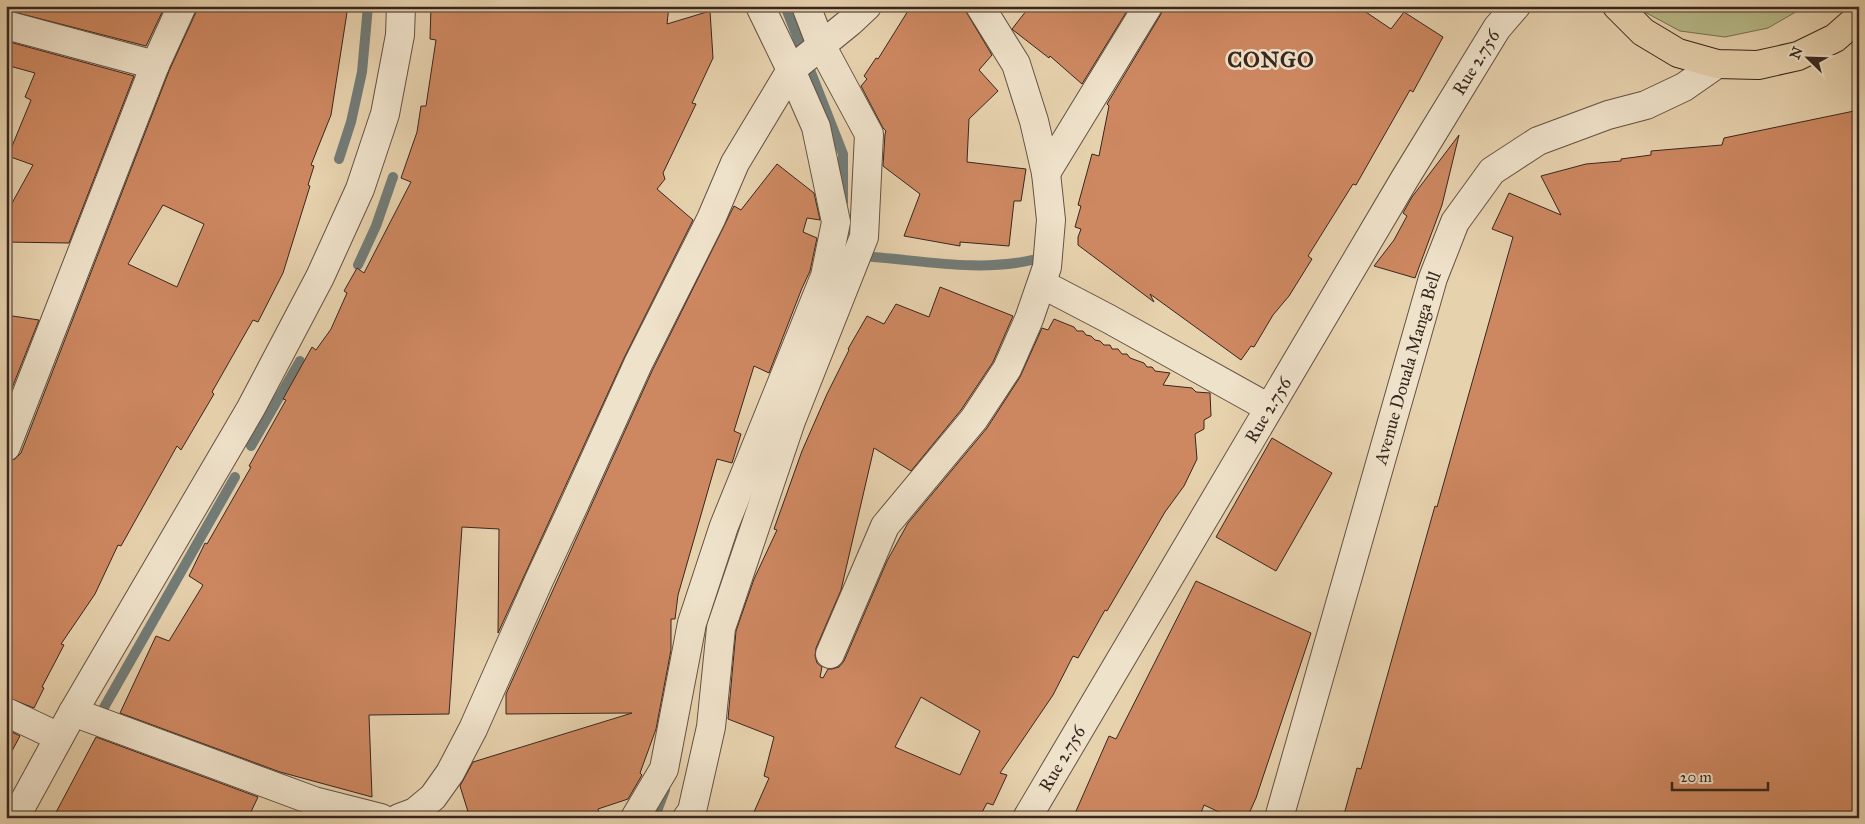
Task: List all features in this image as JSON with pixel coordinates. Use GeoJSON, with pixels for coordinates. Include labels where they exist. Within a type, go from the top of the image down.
{"type":"FeatureCollection","features":[{"type":"Feature","properties":{"kind":"main road"},"geometry":{"type":"LineString","coordinates":[[1617,6],[1643,32],[1678,53],[1717,64],[1758,65],[1798,56],[1835,38],[1859,17]]}},
{"type":"Feature","properties":{"kind":"street"},"geometry":{"type":"LineString","coordinates":[[6,448],[155,65],[182,6]]}},
{"type":"Feature","properties":{"kind":"street"},"geometry":{"type":"LineString","coordinates":[[14,818],[73,712],[251,408],[320,278],[360,189],[385,114],[400,35],[401,6]]}},
{"type":"Feature","properties":{"kind":"street"},"geometry":{"type":"LineString","coordinates":[[635,818],[664,769],[692,623],[724,526],[825,276],[836,222],[816,127],[760,6]]}},
{"type":"Feature","properties":{"kind":"street"},"geometry":{"type":"LineString","coordinates":[[688,818],[692,811],[711,727],[721,628],[791,421],[864,237],[868,134],[821,46],[806,6]]}},
{"type":"Feature","properties":{"kind":"street"},"geometry":{"type":"LineString","coordinates":[[399,818],[415,812],[433,797],[450,772],[473,729],[638,364],[711,219],[735,164],[791,70],[867,6]]}},
{"type":"Feature","properties":{"kind":"street"},"geometry":{"type":"LineString","coordinates":[[830,654],[885,526],[974,419],[1007,370],[1030,319],[1047,267],[1051,220],[1046,173],[1034,121],[1016,64],[980,6]]}},
{"type":"Feature","properties":{"kind":"street"},"geometry":{"type":"LineString","coordinates":[[1046,173],[1148,6]]}},
{"type":"Feature","properties":{"kind":"street","name":"Rue 2.756"},"geometry":{"type":"LineString","coordinates":[[1027,818],[1404,180],[1492,17],[1516,6]]}},
{"type":"Feature","properties":{"kind":"street"},"geometry":{"type":"LineString","coordinates":[[6,25],[155,65]]}},
{"type":"Feature","properties":{"kind":"street","name":"Avenue Douala Manga Bell"},"geometry":{"type":"LineString","coordinates":[[1278,818],[1432,278],[1455,222],[1492,171],[1538,141],[1608,115],[1646,105],[1684,86],[1717,64]]}},
{"type":"Feature","properties":{"kind":"street"},"geometry":{"type":"LineString","coordinates":[[1042,284],[1269,408]]}},
{"type":"Feature","properties":{"kind":"street"},"geometry":{"type":"LineString","coordinates":[[6,712],[59,737]]}},
{"type":"Feature","properties":{"kind":"street"},"geometry":{"type":"LineString","coordinates":[[73,712],[309,809],[382,818]]}},
{"type":"Feature","properties":{"kind":"green space"},"geometry":{"type":"Polygon","coordinates":[[[1637,6],[1806,6],[1768,28],[1725,37],[1680,31],[1637,6]]]}},
{"type":"Feature","properties":{"kind":"building"},"geometry":{"type":"Polygon","coordinates":[[[6,6],[165,6],[146,46],[6,10],[6,6]]]}},
{"type":"Feature","properties":{"kind":"building"},"geometry":{"type":"Polygon","coordinates":[[[197,6],[348,6],[331,115],[311,165],[314,166],[308,185],[310,186],[283,273],[258,322],[253,320],[212,392],[214,394],[181,450],[177,446],[121,546],[118,545],[95,594],[61,644],[64,645],[42,687],[44,688],[34,708],[6,697],[6,462],[15,459],[21,453],[169,71],[197,6]],[[163,205],[128,264],[177,287],[204,224],[163,205]]]}},
{"type":"Feature","properties":{"kind":"building"},"geometry":{"type":"Polygon","coordinates":[[[431,6],[669,6],[667,24],[710,11],[713,58],[692,103],[696,104],[663,173],[665,179],[657,189],[693,220],[624,358],[498,633],[499,529],[462,527],[449,714],[369,715],[372,797],[280,772],[120,713],[156,636],[169,641],[203,585],[189,576],[205,543],[207,544],[251,467],[249,466],[286,400],[283,399],[312,347],[316,350],[331,329],[347,293],[344,291],[357,268],[364,273],[411,182],[401,178],[417,132],[421,106],[426,106],[436,40],[430,39],[431,6]]]}},
{"type":"Feature","properties":{"kind":"building"},"geometry":{"type":"Polygon","coordinates":[[[911,6],[959,6],[965,10],[992,55],[979,70],[998,91],[969,119],[967,162],[1026,169],[1021,201],[1014,201],[1009,246],[960,242],[960,246],[904,236],[920,194],[883,166],[886,131],[861,86],[867,79],[864,76],[876,58],[878,59],[911,6]]]}},
{"type":"Feature","properties":{"kind":"building"},"geometry":{"type":"Polygon","coordinates":[[[1030,6],[1130,6],[1082,84],[1050,56],[1049,58],[1012,29],[1030,6]]]}},
{"type":"Feature","properties":{"kind":"building"},"geometry":{"type":"Polygon","coordinates":[[[1164,6],[1357,6],[1391,29],[1404,12],[1443,37],[1413,92],[1410,90],[1356,185],[1353,184],[1308,256],[1312,259],[1289,296],[1273,315],[1254,347],[1251,346],[1241,360],[1150,294],[1154,302],[1078,245],[1081,229],[1075,227],[1081,206],[1078,205],[1092,154],[1099,156],[1109,106],[1107,104],[1164,6]]]}},
{"type":"Feature","properties":{"kind":"building"},"geometry":{"type":"Polygon","coordinates":[[[6,41],[134,76],[69,243],[6,242],[6,214],[33,165],[8,156],[31,100],[25,97],[35,73],[6,65],[6,41]]]}},
{"type":"Feature","properties":{"kind":"building"},"geometry":{"type":"Polygon","coordinates":[[[1859,110],[1859,818],[1343,818],[1357,768],[1361,769],[1513,237],[1492,229],[1509,193],[1561,215],[1541,176],[1586,164],[1621,161],[1621,159],[1651,155],[1651,151],[1722,145],[1724,138],[1859,110]]]}},
{"type":"Feature","properties":{"kind":"building"},"geometry":{"type":"Polygon","coordinates":[[[1459,135],[1442,205],[1415,278],[1374,266],[1394,240],[1407,216],[1403,213],[1412,197],[1459,135]]]}},
{"type":"Feature","properties":{"kind":"building"},"geometry":{"type":"Polygon","coordinates":[[[777,164],[814,193],[820,220],[807,218],[803,232],[817,238],[810,271],[769,373],[754,366],[734,431],[741,434],[732,463],[717,459],[678,595],[675,619],[671,619],[671,650],[656,729],[640,773],[642,775],[628,799],[598,809],[600,818],[470,818],[460,786],[473,762],[632,713],[506,714],[506,694],[652,371],[734,206],[741,210],[777,164]]]}},
{"type":"Feature","properties":{"kind":"building"},"geometry":{"type":"Polygon","coordinates":[[[940,287],[1013,316],[993,362],[961,410],[911,471],[874,448],[841,590],[816,648],[815,656],[817,663],[822,667],[820,677],[823,678],[828,669],[839,667],[844,661],[887,561],[908,523],[987,428],[1020,377],[1042,328],[1048,330],[1054,319],[1074,327],[1077,331],[1083,331],[1086,335],[1100,341],[1104,345],[1110,345],[1112,349],[1118,349],[1122,354],[1127,354],[1130,358],[1144,363],[1147,367],[1152,367],[1155,371],[1170,373],[1163,385],[1192,388],[1196,392],[1210,393],[1211,416],[1204,420],[1204,429],[1195,434],[1197,459],[1184,486],[1165,512],[1078,658],[1073,656],[1053,695],[1000,773],[1007,775],[993,805],[987,803],[979,818],[769,818],[754,812],[769,778],[764,776],[774,737],[728,719],[736,631],[754,579],[777,530],[774,529],[802,451],[848,349],[867,316],[884,324],[896,304],[929,317],[940,287]],[[921,697],[895,747],[960,775],[980,731],[921,697]]]}},
{"type":"Feature","properties":{"kind":"building"},"geometry":{"type":"Polygon","coordinates":[[[6,315],[39,320],[6,403],[6,315]]]}},
{"type":"Feature","properties":{"kind":"building"},"geometry":{"type":"Polygon","coordinates":[[[1272,438],[1332,473],[1276,571],[1216,537],[1272,438]]]}},
{"type":"Feature","properties":{"kind":"building"},"geometry":{"type":"Polygon","coordinates":[[[1196,581],[1311,633],[1256,798],[1247,818],[1232,818],[1204,805],[1199,818],[1073,818],[1109,736],[1116,739],[1196,581]]]}},
{"type":"Feature","properties":{"kind":"building"},"geometry":{"type":"Polygon","coordinates":[[[6,729],[20,736],[6,762],[6,729]]]}},
{"type":"Feature","properties":{"kind":"building"},"geometry":{"type":"Polygon","coordinates":[[[96,737],[258,797],[248,818],[53,818],[96,737]]]}},
{"type":"Feature","properties":{"kind":"waterway"},"geometry":{"type":"LineString","coordinates":[[339,159],[351,122],[362,72],[368,6]]}},
{"type":"Feature","properties":{"kind":"waterway"},"geometry":{"type":"LineString","coordinates":[[785,6],[843,154],[843,202]]}},
{"type":"Feature","properties":{"kind":"waterway"},"geometry":{"type":"LineString","coordinates":[[358,265],[376,226],[393,177]]}},
{"type":"Feature","properties":{"kind":"waterway"},"geometry":{"type":"LineString","coordinates":[[859,256],[968,265],[1011,264],[1032,260]]}},
{"type":"Feature","properties":{"kind":"waterway"},"geometry":{"type":"LineString","coordinates":[[251,446],[300,361]]}},
{"type":"Feature","properties":{"kind":"waterway"},"geometry":{"type":"LineString","coordinates":[[98,718],[235,477]]}},
{"type":"Feature","properties":{"kind":"waterway"},"geometry":{"type":"LineString","coordinates":[[651,818],[657,811],[665,790]]}},
{"type":"Feature","properties":{"kind":"district","name":"CONGO"},"geometry":{"type":"Point","coordinates":[1271,59]}}]}
